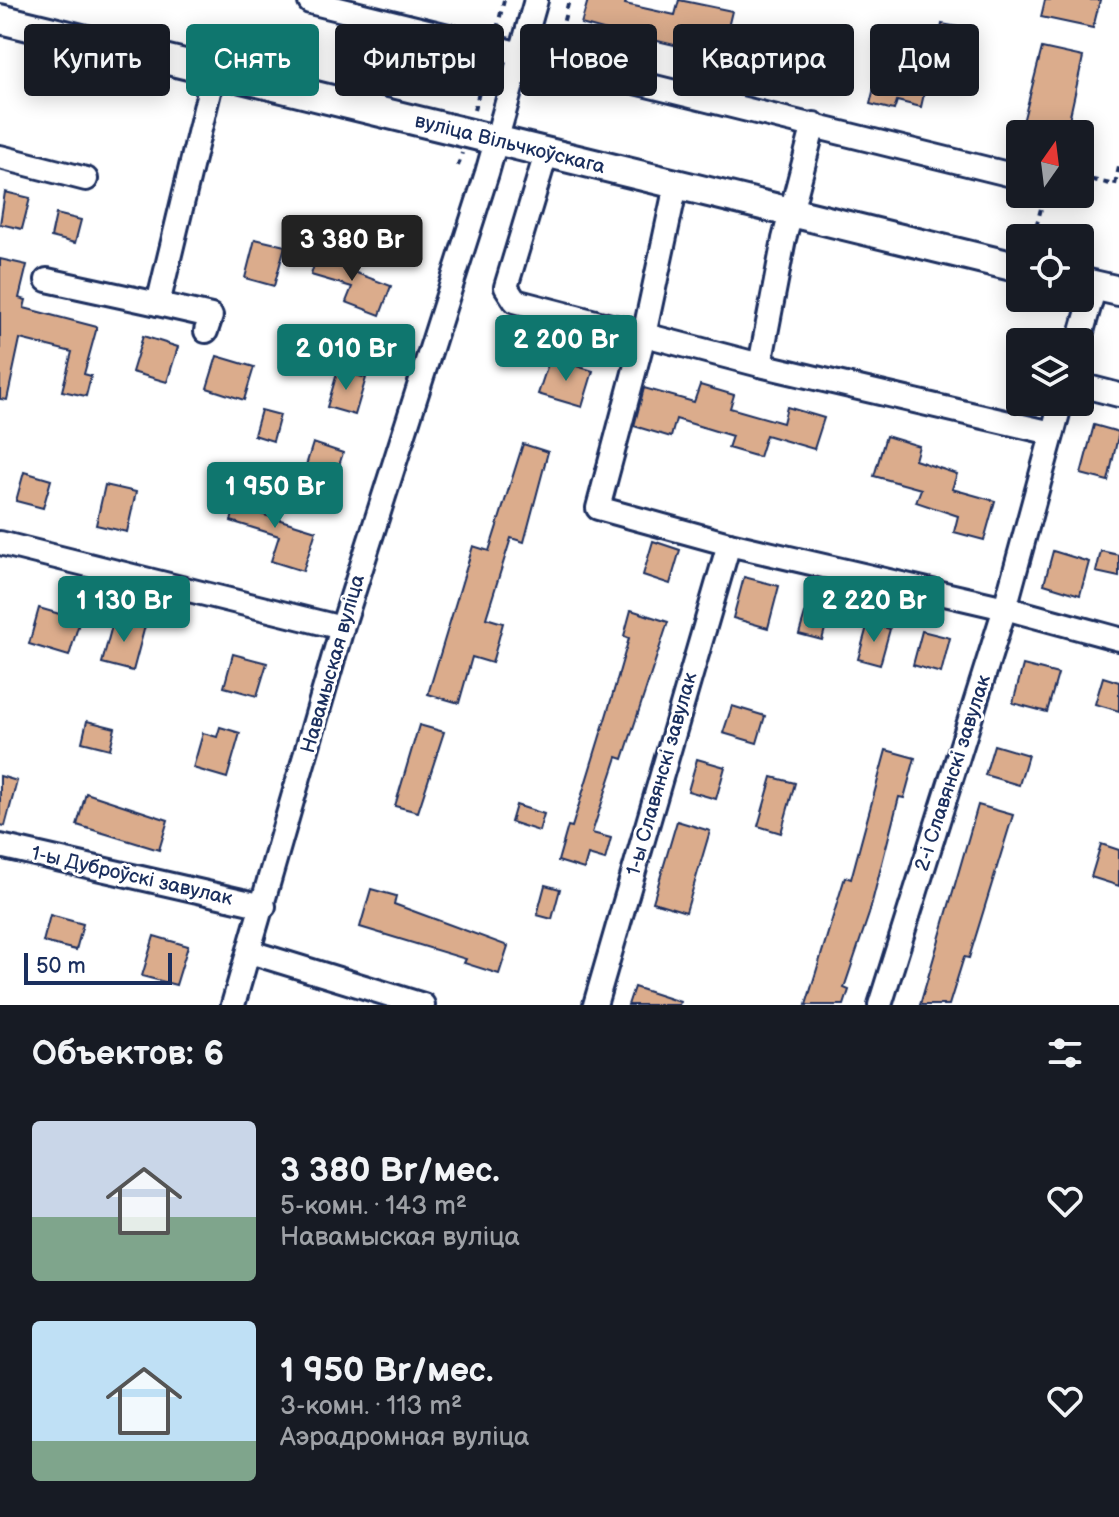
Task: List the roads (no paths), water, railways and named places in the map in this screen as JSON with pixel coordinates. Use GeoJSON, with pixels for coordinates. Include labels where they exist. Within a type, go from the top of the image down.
{"type":"FeatureCollection","features":[{"type":"Feature","properties":{"kind":"main road","name":"вуліца Вільчкоўскага"},"geometry":{"type":"LineString","coordinates":[[0,19],[186,64]]}},
{"type":"Feature","properties":{"kind":"main road","name":"вуліца Вільчкоўскага"},"geometry":{"type":"LineString","coordinates":[[314,96],[1006,265]]}},
{"type":"Feature","properties":{"kind":"street","name":"Навамыская вуліца"},"geometry":{"type":"LineString","coordinates":[[530,24],[536,0]]}},
{"type":"Feature","properties":{"kind":"street"},"geometry":{"type":"LineString","coordinates":[[310,2],[520,56]]}},
{"type":"Feature","properties":{"kind":"street","name":"Навамыская вуліца"},"geometry":{"type":"LineString","coordinates":[[233,1005],[342,628],[520,64]]}},
{"type":"Feature","properties":{"kind":"street"},"geometry":{"type":"LineString","coordinates":[[657,88],[1006,173]]}},
{"type":"Feature","properties":{"kind":"street"},"geometry":{"type":"LineString","coordinates":[[158,304],[208,96]]}},
{"type":"Feature","properties":{"kind":"street"},"geometry":{"type":"LineString","coordinates":[[760,365],[791,212],[814,124]]}},
{"type":"Feature","properties":{"kind":"street"},"geometry":{"type":"LineString","coordinates":[[546,154],[506,287],[515,301],[760,365],[1052,433]]}},
{"type":"Feature","properties":{"kind":"street"},"geometry":{"type":"LineString","coordinates":[[0,157],[86,179]]}},
{"type":"Feature","properties":{"kind":"street"},"geometry":{"type":"LineString","coordinates":[[676,185],[644,335],[598,508],[729,544],[1005,608],[1119,639]]}},
{"type":"Feature","properties":{"kind":"street"},"geometry":{"type":"LineString","coordinates":[[47,280],[211,316],[206,331]]}},
{"type":"Feature","properties":{"kind":"street"},"geometry":{"type":"LineString","coordinates":[[1084,328],[1098,286]]}},
{"type":"Feature","properties":{"kind":"street"},"geometry":{"type":"LineString","coordinates":[[1094,389],[1119,395]]}},
{"type":"Feature","properties":{"kind":"street","name":"2-і Славянскі завулак"},"geometry":{"type":"LineString","coordinates":[[880,1005],[1005,608],[1057,416]]}},
{"type":"Feature","properties":{"kind":"street"},"geometry":{"type":"LineString","coordinates":[[0,543],[342,628]]}},
{"type":"Feature","properties":{"kind":"street","name":"1-ы Славянскі завулак"},"geometry":{"type":"LineString","coordinates":[[595,1005],[729,544]]}},
{"type":"Feature","properties":{"kind":"street","name":"1-ы Дуброўскі завулак"},"geometry":{"type":"LineString","coordinates":[[0,846],[264,906]]}},
{"type":"Feature","properties":{"kind":"street"},"geometry":{"type":"LineString","coordinates":[[250,952],[423,1005]]}}]}
